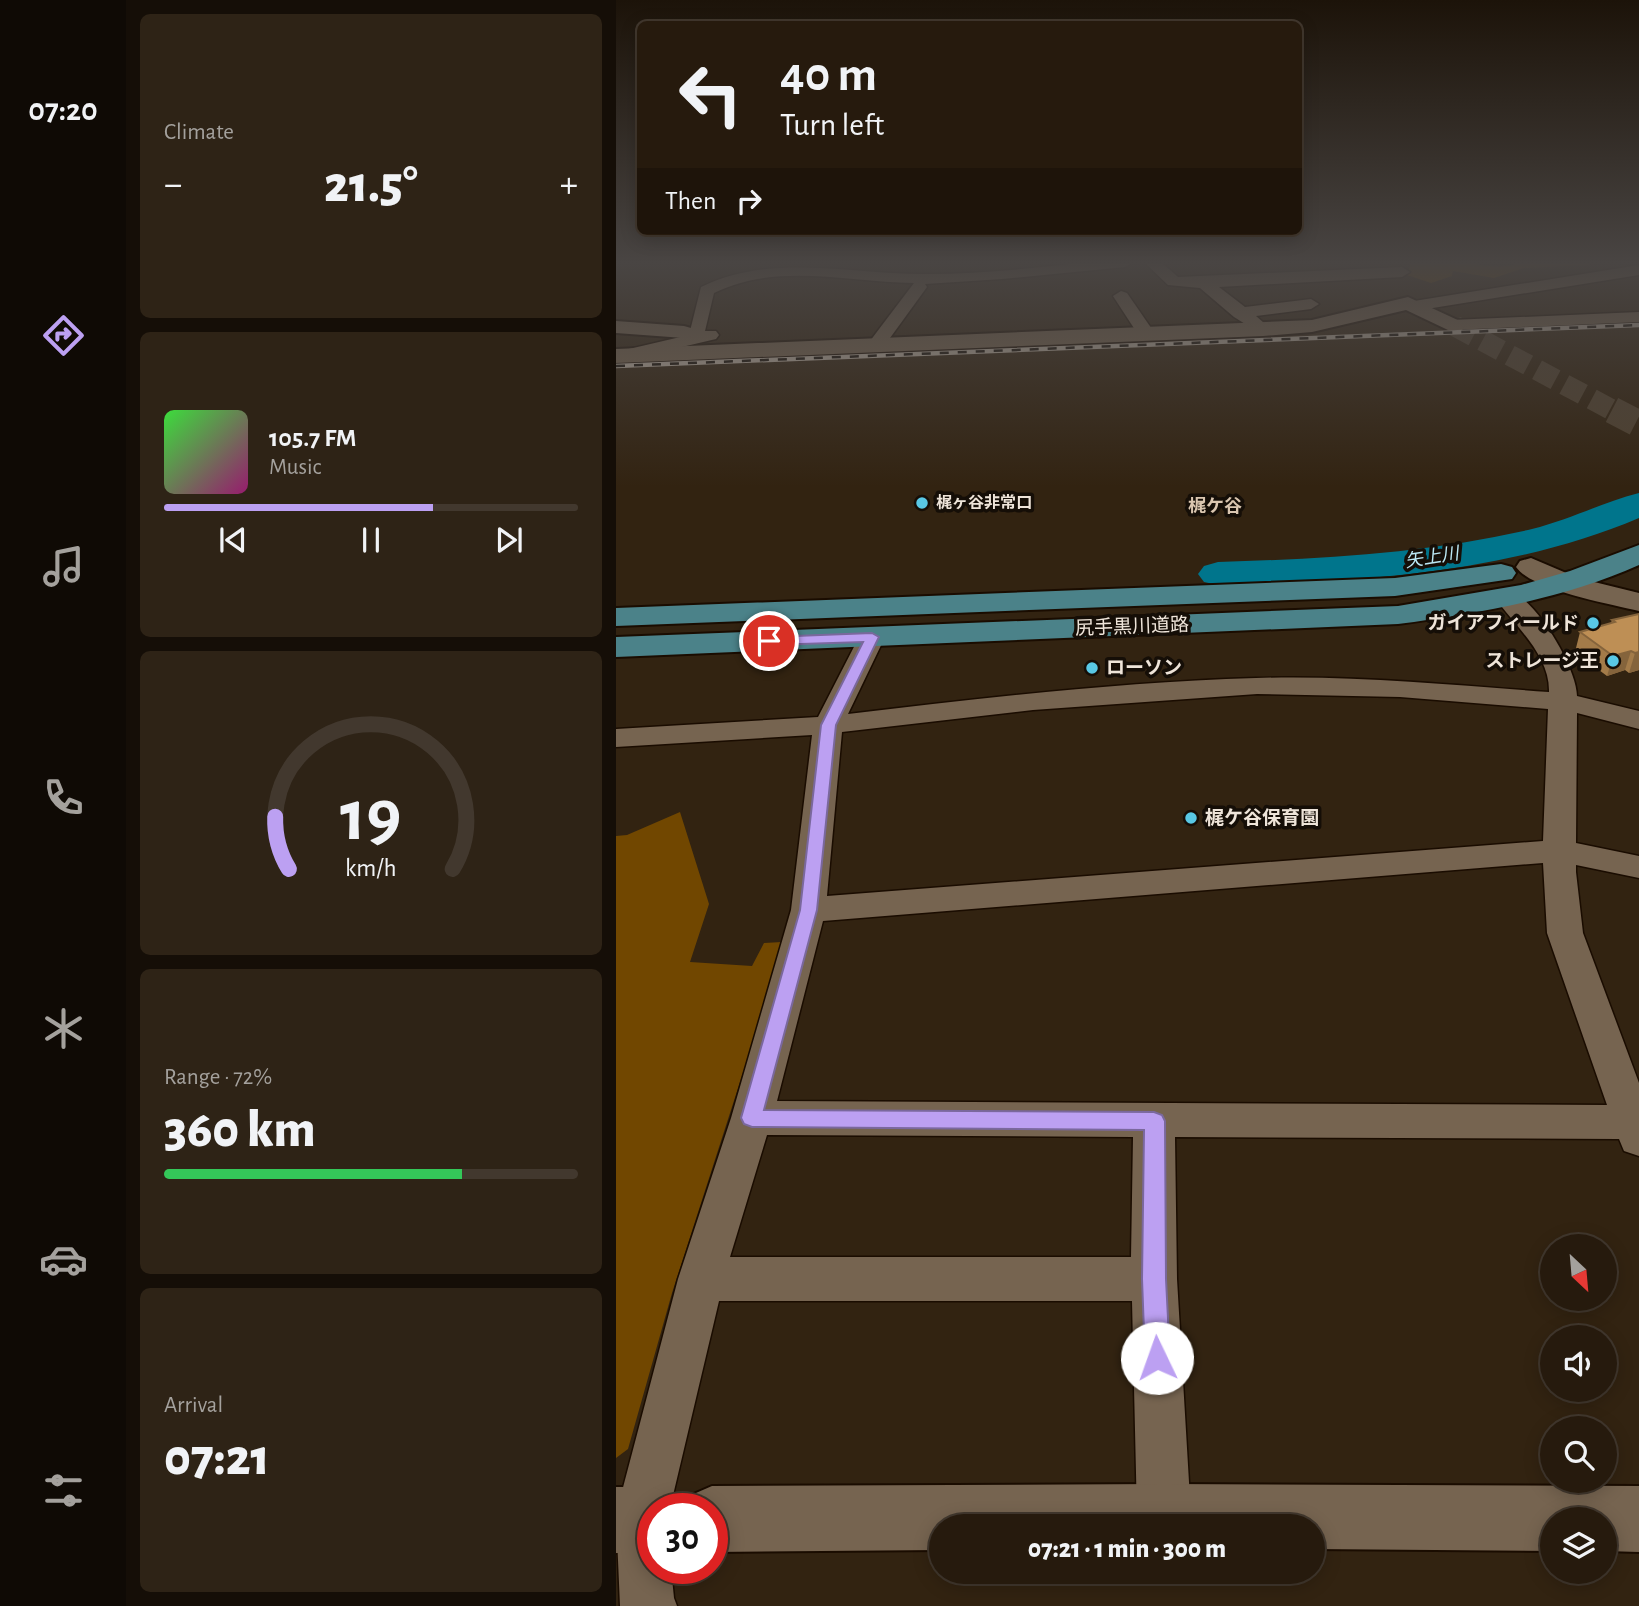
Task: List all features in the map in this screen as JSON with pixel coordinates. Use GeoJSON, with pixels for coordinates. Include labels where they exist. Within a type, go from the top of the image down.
{"type":"FeatureCollection","features":[{"type":"Feature","properties":{"kind":"main road","name":"尻手黒川道路"},"geometry":{"type":"LineString","coordinates":[[616,617],[1395,587],[1469,580],[1531,567],[1618,541],[1639,531]]}},
{"type":"Feature","properties":{"kind":"main road","name":"尻手黒川道路"},"geometry":{"type":"LineString","coordinates":[[616,647],[1385,616],[1468,606],[1567,584],[1639,554]]}},
{"type":"Feature","properties":{"kind":"street"},"geometry":{"type":"LineString","coordinates":[[619,356],[692,337]]}},
{"type":"Feature","properties":{"kind":"street"},"geometry":{"type":"LineString","coordinates":[[777,337],[853,340],[871,345]]}},
{"type":"Feature","properties":{"kind":"street"},"geometry":{"type":"LineString","coordinates":[[871,345],[878,337]]}},
{"type":"Feature","properties":{"kind":"street"},"geometry":{"type":"LineString","coordinates":[[619,356],[1093,337]]}},
{"type":"Feature","properties":{"kind":"street"},"geometry":{"type":"LineString","coordinates":[[1531,567],[1567,584],[1639,603]]}},
{"type":"Feature","properties":{"kind":"street"},"geometry":{"type":"LineString","coordinates":[[752,1118],[1637,1127],[1565,933],[1559,872],[1563,686],[1552,656],[1538,633],[1508,598]]}},
{"type":"Feature","properties":{"kind":"street"},"geometry":{"type":"LineString","coordinates":[[644,1493],[701,1279],[752,1118],[808,910],[828,725],[872,637]]}},
{"type":"Feature","properties":{"kind":"street"},"geometry":{"type":"LineString","coordinates":[[616,738],[828,725],[1033,701],[1257,686],[1400,689],[1563,702],[1595,707],[1639,720]]}},
{"type":"Feature","properties":{"kind":"street"},"geometry":{"type":"LineString","coordinates":[[808,910],[1560,851],[1639,867]]}},
{"type":"Feature","properties":{"kind":"street"},"geometry":{"type":"LineString","coordinates":[[1154,1121],[1154,1279],[1164,1514]]}},
{"type":"Feature","properties":{"kind":"street"},"geometry":{"type":"LineString","coordinates":[[701,1279],[1154,1279]]}},
{"type":"Feature","properties":{"kind":"street"},"geometry":{"type":"LineString","coordinates":[[1325,1517],[1639,1519]]}},
{"type":"Feature","properties":{"kind":"street"},"geometry":{"type":"LineString","coordinates":[[728,1519],[929,1518]]}},
{"type":"Feature","properties":{"kind":"street"},"geometry":{"type":"LineString","coordinates":[[644,1584],[649,1606]]}},
{"type":"Feature","properties":{"kind":"shaded area"},"geometry":{"type":"Polygon","coordinates":[[[680,812],[709,904],[690,962],[752,966],[764,943],[782,942],[759,1023],[672,1293],[628,1449],[616,1458],[616,836],[627,835],[680,812]]]}},
{"type":"Feature","properties":{"kind":"building"},"geometry":{"type":"Polygon","coordinates":[[[1639,614],[1639,652],[1631,651],[1613,656],[1580,632],[1615,622],[1612,620],[1639,614]]]}},
{"type":"Feature","properties":{"kind":"waterway","name":"矢上川"},"geometry":{"type":"LineString","coordinates":[[1218,574],[1337,569],[1493,549],[1559,533],[1639,504]]}},
{"type":"Feature","properties":{"kind":"tunnel"},"geometry":{"type":"LineString","coordinates":[[1475,337],[1616,412]]}},
{"type":"Feature","properties":{"kind":"tunnel"},"geometry":{"type":"LineString","coordinates":[[1612,410],[1639,424]]}},
{"type":"Feature","properties":{"kind":"railway"},"geometry":{"type":"LineString","coordinates":[[616,366],[1341,337]]}},
{"type":"Feature","properties":{"kind":"place","name":"梶ヶ谷非常口"},"geometry":{"type":"Point","coordinates":[922,503]}},
{"type":"Feature","properties":{"kind":"place","name":"ガイアフィールド"},"geometry":{"type":"Point","coordinates":[1593,623]}},
{"type":"Feature","properties":{"kind":"place","name":"ストレージ王"},"geometry":{"type":"Point","coordinates":[1613,661]}},
{"type":"Feature","properties":{"kind":"place","name":"ローソン"},"geometry":{"type":"Point","coordinates":[1092,668]}},
{"type":"Feature","properties":{"kind":"place","name":"梶ケ谷保育園"},"geometry":{"type":"Point","coordinates":[1191,818]}},
{"type":"Feature","properties":{"kind":"district","name":"梶ケ谷"},"geometry":{"type":"Point","coordinates":[1215,507]}},
{"type":"Feature","properties":{"kind":"route"},"geometry":{"type":"LineString","coordinates":[[769,641],[872,637],[828,725],[808,910],[752,1118],[1154,1121],[1157,1358]]}}]}
